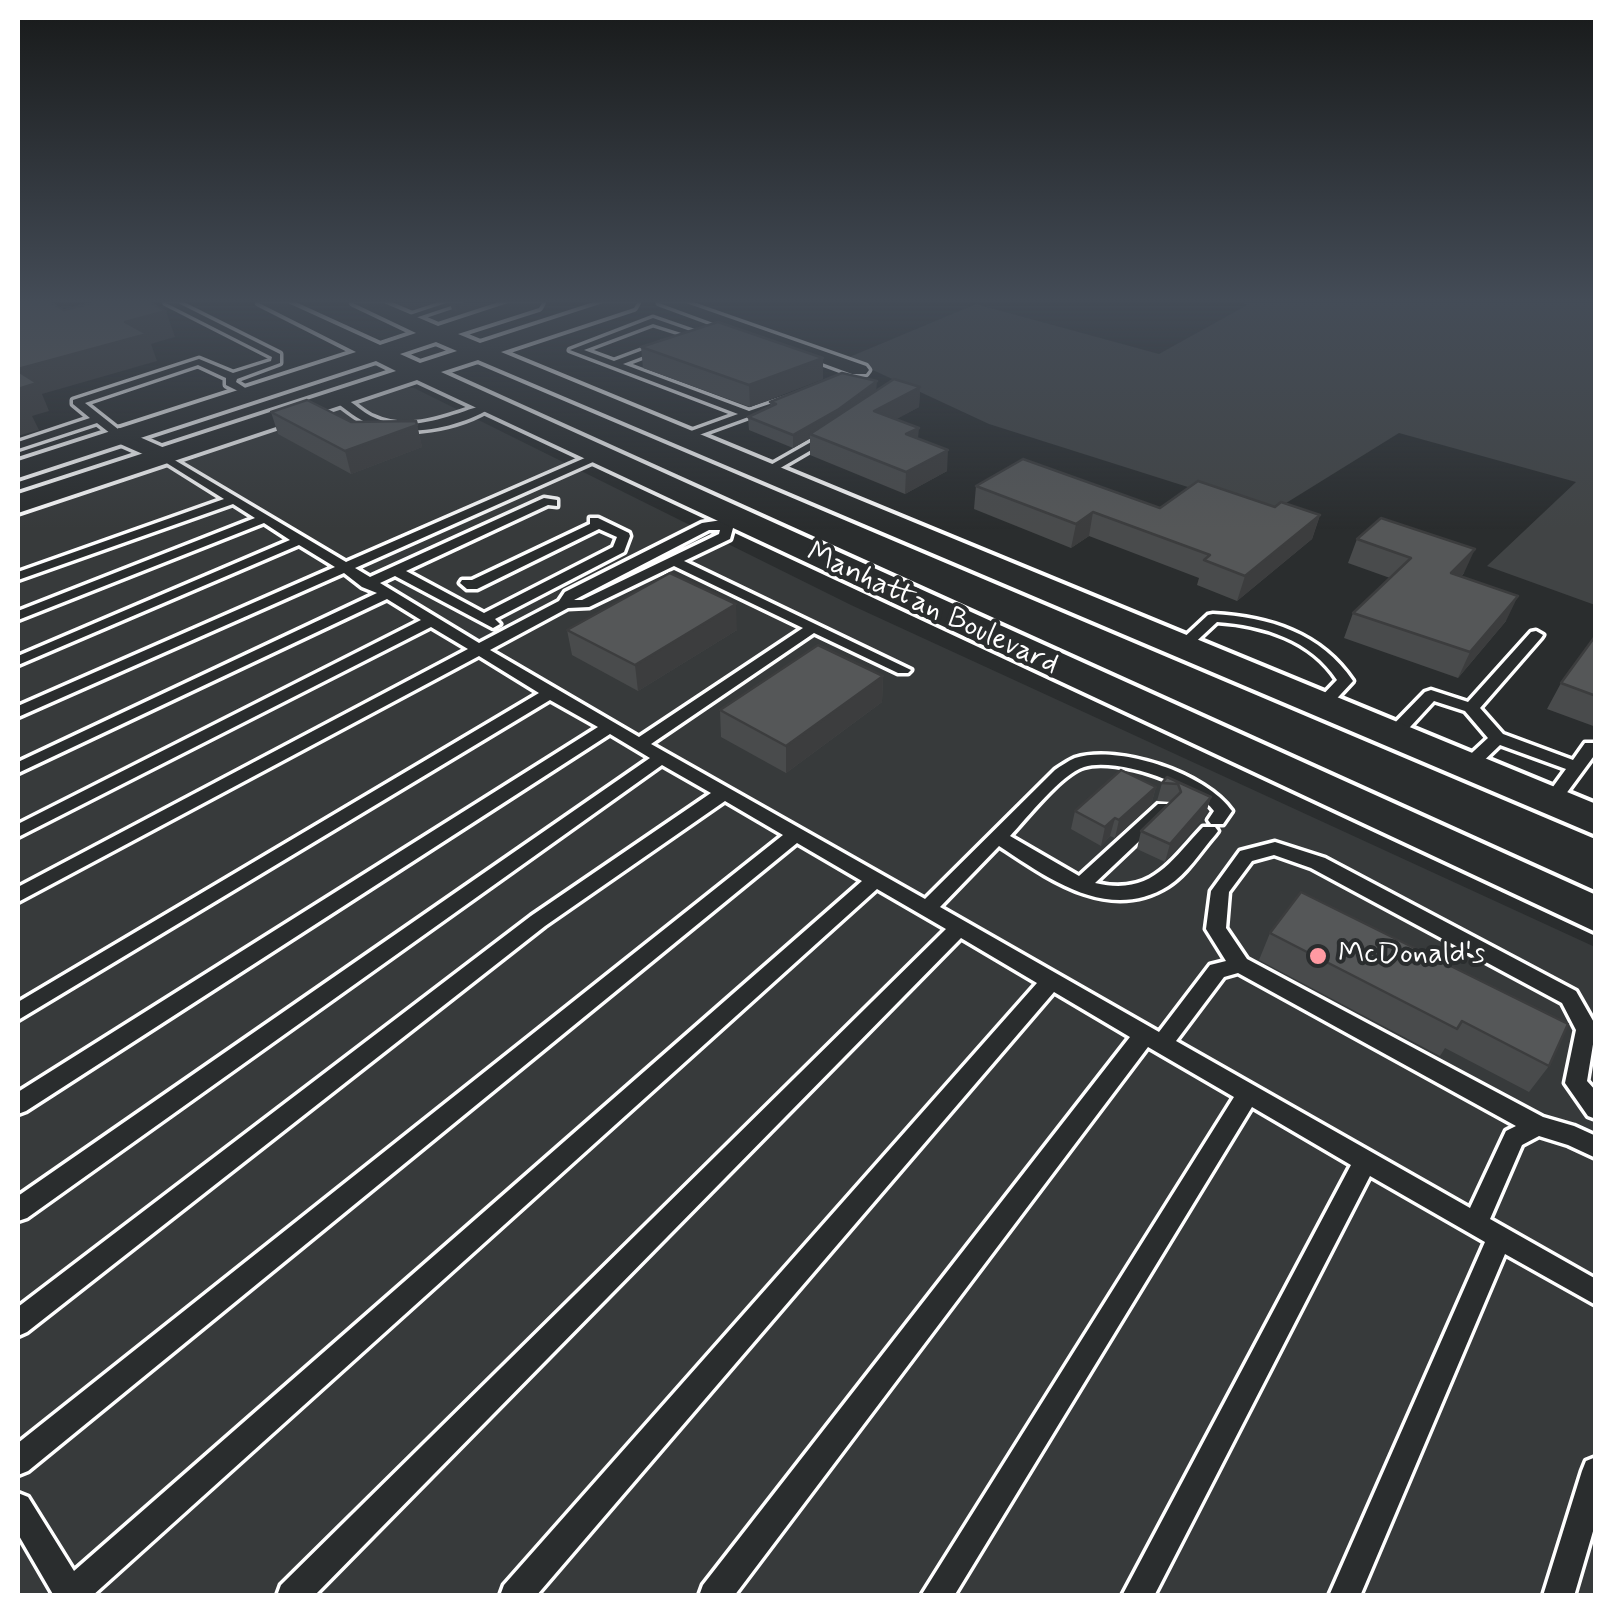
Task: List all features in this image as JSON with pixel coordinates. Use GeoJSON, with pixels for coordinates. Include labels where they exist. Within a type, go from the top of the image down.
{"type":"FeatureCollection","features":[{"type":"Feature","properties":{"kind":"street"},"geometry":{"type":"LineString","coordinates":[[18,470],[109,427],[240,385],[275,378]]}},
{"type":"Feature","properties":{"kind":"street"},"geometry":{"type":"LineString","coordinates":[[18,504],[393,378]]}},
{"type":"Feature","properties":{"kind":"street","name":"Manhattan Boulevard"},"geometry":{"type":"LineString","coordinates":[[430,378],[733,523],[1596,914]]}},
{"type":"Feature","properties":{"kind":"street"},"geometry":{"type":"LineString","coordinates":[[461,393],[469,378]]}},
{"type":"Feature","properties":{"kind":"street","name":"Manhattan Boulevard"},"geometry":{"type":"LineString","coordinates":[[544,378],[1596,822]]}},
{"type":"Feature","properties":{"kind":"street"},"geometry":{"type":"LineString","coordinates":[[109,427],[161,454]]}},
{"type":"Feature","properties":{"kind":"street"},"geometry":{"type":"LineString","coordinates":[[595,454],[628,458],[700,484],[740,477],[757,468]]}},
{"type":"Feature","properties":{"kind":"street"},"geometry":{"type":"LineString","coordinates":[[733,523],[774,501],[792,498],[813,502],[908,542],[940,546]]}},
{"type":"Feature","properties":{"kind":"street"},"geometry":{"type":"LineString","coordinates":[[1408,829],[1455,830],[1596,885]]}},
{"type":"Feature","properties":{"kind":"lane"},"geometry":{"type":"LineString","coordinates":[[109,427],[77,402],[149,378]]}},
{"type":"Feature","properties":{"kind":"lane"},"geometry":{"type":"LineString","coordinates":[[228,378],[240,385],[251,378]]}},
{"type":"Feature","properties":{"kind":"lane"},"geometry":{"type":"LineString","coordinates":[[652,378],[746,414]]}},
{"type":"Feature","properties":{"kind":"lane"},"geometry":{"type":"LineString","coordinates":[[684,437],[783,402],[798,392]]}},
{"type":"Feature","properties":{"kind":"lane"},"geometry":{"type":"LineString","coordinates":[[336,397],[376,423],[414,426],[443,424],[489,406]]}},
{"type":"Feature","properties":{"kind":"lane"},"geometry":{"type":"LineString","coordinates":[[18,446],[109,427]]}},
{"type":"Feature","properties":{"kind":"lane"},"geometry":{"type":"LineString","coordinates":[[757,468],[845,427]]}},
{"type":"Feature","properties":{"kind":"lane"},"geometry":{"type":"LineString","coordinates":[[161,454],[339,567],[550,693],[1596,1294]]}},
{"type":"Feature","properties":{"kind":"lane"},"geometry":{"type":"LineString","coordinates":[[18,712],[595,454]]}},
{"type":"Feature","properties":{"kind":"lane"},"geometry":{"type":"LineString","coordinates":[[18,576],[233,500]]}},
{"type":"Feature","properties":{"kind":"lane"},"geometry":{"type":"LineString","coordinates":[[367,584],[425,561],[548,501],[553,503]]}},
{"type":"Feature","properties":{"kind":"lane"},"geometry":{"type":"LineString","coordinates":[[18,616],[262,519]]}},
{"type":"Feature","properties":{"kind":"lane"},"geometry":{"type":"LineString","coordinates":[[470,585],[523,575],[600,560],[624,542],[624,536],[596,523],[535,552],[523,575],[484,620]]}},
{"type":"Feature","properties":{"kind":"lane"},"geometry":{"type":"LineString","coordinates":[[18,895],[506,632],[565,604],[584,604],[726,536],[733,523]]}},
{"type":"Feature","properties":{"kind":"lane"},"geometry":{"type":"LineString","coordinates":[[565,604],[570,596],[707,526],[733,523]]}},
{"type":"Feature","properties":{"kind":"lane"},"geometry":{"type":"LineString","coordinates":[[560,540],[600,560]]}},
{"type":"Feature","properties":{"kind":"lane"},"geometry":{"type":"LineString","coordinates":[[18,661],[298,541]]}},
{"type":"Feature","properties":{"kind":"lane"},"geometry":{"type":"LineString","coordinates":[[674,561],[903,670]]}},
{"type":"Feature","properties":{"kind":"lane"},"geometry":{"type":"LineString","coordinates":[[396,571],[506,632]]}},
{"type":"Feature","properties":{"kind":"lane"},"geometry":{"type":"LineString","coordinates":[[18,768],[385,595]]}},
{"type":"Feature","properties":{"kind":"lane"},"geometry":{"type":"LineString","coordinates":[[1183,646],[1213,618],[1242,618],[1314,646],[1338,666],[1345,681],[1322,705]]}},
{"type":"Feature","properties":{"kind":"lane"},"geometry":{"type":"LineString","coordinates":[[18,832],[429,622]]}},
{"type":"Feature","properties":{"kind":"lane"},"geometry":{"type":"LineString","coordinates":[[639,744],[813,627]]}},
{"type":"Feature","properties":{"kind":"lane"},"geometry":{"type":"LineString","coordinates":[[1472,708],[1536,635]]}},
{"type":"Feature","properties":{"kind":"lane"},"geometry":{"type":"LineString","coordinates":[[18,1012],[550,693]]}},
{"type":"Feature","properties":{"kind":"lane"},"geometry":{"type":"LineString","coordinates":[[1394,735],[1431,695],[1472,708],[1498,738],[1577,767]]}},
{"type":"Feature","properties":{"kind":"lane"},"geometry":{"type":"LineString","coordinates":[[18,1104],[610,728]]}},
{"type":"Feature","properties":{"kind":"lane"},"geometry":{"type":"LineString","coordinates":[[1468,767],[1498,738]]}},
{"type":"Feature","properties":{"kind":"lane"},"geometry":{"type":"LineString","coordinates":[[1551,802],[1591,747]]}},
{"type":"Feature","properties":{"kind":"lane"},"geometry":{"type":"LineString","coordinates":[[18,1210],[662,757]]}},
{"type":"Feature","properties":{"kind":"lane"},"geometry":{"type":"LineString","coordinates":[[926,909],[998,837],[1061,774],[1080,762],[1128,765],[1191,784],[1219,801],[1223,811],[1163,880],[1138,893],[1079,887],[998,837]]}},
{"type":"Feature","properties":{"kind":"lane"},"geometry":{"type":"LineString","coordinates":[[1079,887],[1191,784]]}},
{"type":"Feature","properties":{"kind":"lane"},"geometry":{"type":"LineString","coordinates":[[18,1323],[538,921],[724,793]]}},
{"type":"Feature","properties":{"kind":"lane"},"geometry":{"type":"LineString","coordinates":[[18,1461],[796,834]]}},
{"type":"Feature","properties":{"kind":"lane"},"geometry":{"type":"LineString","coordinates":[[1596,1109],[1576,1083],[1587,1030],[1569,997],[1318,864],[1275,848],[1246,856],[1220,890],[1216,928],[1240,964],[1538,1126],[1574,1136],[1596,1148]]}},
{"type":"Feature","properties":{"kind":"lane"},"geometry":{"type":"LineString","coordinates":[[18,1507],[71,1595],[876,880]]}},
{"type":"Feature","properties":{"kind":"lane"},"geometry":{"type":"LineString","coordinates":[[292,1596],[959,928]]}},
{"type":"Feature","properties":{"kind":"lane"},"geometry":{"type":"LineString","coordinates":[[714,1596],[1153,1039],[1217,971],[1240,964]]}},
{"type":"Feature","properties":{"kind":"lane"},"geometry":{"type":"LineString","coordinates":[[516,1596],[1051,980]]}},
{"type":"Feature","properties":{"kind":"lane"},"geometry":{"type":"LineString","coordinates":[[936,1596],[1248,1094]]}},
{"type":"Feature","properties":{"kind":"lane"},"geometry":{"type":"LineString","coordinates":[[1344,1596],[1487,1231],[1514,1138],[1538,1126]]}},
{"type":"Feature","properties":{"kind":"lane"},"geometry":{"type":"LineString","coordinates":[[1137,1596],[1365,1161]]}},
{"type":"Feature","properties":{"kind":"lane"},"geometry":{"type":"LineString","coordinates":[[1558,1596],[1596,1471]]}},
{"type":"Feature","properties":{"kind":"shaded area"},"geometry":{"type":"Polygon","coordinates":[[[891,378],[1595,378],[1595,605],[1487,566],[1576,482],[1399,433],[1270,513],[989,424],[891,378]]]}},
{"type":"Feature","properties":{"kind":"shaded area"},"geometry":{"type":"Polygon","coordinates":[[[414,388],[851,605],[1595,947],[1595,1595],[18,1595],[18,515],[360,395],[414,388]]]}},
{"type":"Feature","properties":{"kind":"building"},"geometry":{"type":"Polygon","coordinates":[[[18,378],[37,383],[18,389],[18,378]]]}},
{"type":"Feature","properties":{"kind":"building"},"geometry":{"type":"Polygon","coordinates":[[[730,378],[767,378],[749,385],[730,378]]]}},
{"type":"Feature","properties":{"kind":"building"},"geometry":{"type":"Polygon","coordinates":[[[829,378],[877,381],[839,409],[793,435],[748,417],[776,404],[770,402],[829,378]]]}},
{"type":"Feature","properties":{"kind":"building"},"geometry":{"type":"Polygon","coordinates":[[[894,379],[920,387],[874,411],[919,428],[906,434],[948,450],[906,472],[810,434],[894,379]]]}},
{"type":"Feature","properties":{"kind":"building"},"geometry":{"type":"Polygon","coordinates":[[[307,400],[351,422],[416,421],[417,425],[345,451],[271,412],[307,400]]]}},
{"type":"Feature","properties":{"kind":"building"},"geometry":{"type":"Polygon","coordinates":[[[1023,459],[1160,508],[1198,481],[1275,507],[1281,502],[1320,515],[1245,576],[1204,560],[1210,555],[1093,512],[1076,524],[976,486],[1023,459]]]}},
{"type":"Feature","properties":{"kind":"building"},"geometry":{"type":"Polygon","coordinates":[[[1381,518],[1475,549],[1451,573],[1518,596],[1470,652],[1353,613],[1411,558],[1357,539],[1381,518]]]}},
{"type":"Feature","properties":{"kind":"building"},"geometry":{"type":"Polygon","coordinates":[[[670,573],[736,604],[635,665],[567,630],[670,573]]]}},
{"type":"Feature","properties":{"kind":"building"},"geometry":{"type":"Polygon","coordinates":[[[1596,635],[1596,696],[1561,683],[1596,635]]]}},
{"type":"Feature","properties":{"kind":"building"},"geometry":{"type":"Polygon","coordinates":[[[818,645],[883,676],[786,746],[720,710],[818,645]]]}},
{"type":"Feature","properties":{"kind":"building"},"geometry":{"type":"Polygon","coordinates":[[[1121,770],[1156,787],[1119,820],[1115,818],[1105,827],[1075,811],[1121,770]]]}},
{"type":"Feature","properties":{"kind":"building"},"geometry":{"type":"Polygon","coordinates":[[[1167,777],[1211,797],[1170,844],[1141,831],[1181,792],[1178,784],[1162,783],[1167,777]]]}},
{"type":"Feature","properties":{"kind":"building"},"geometry":{"type":"Polygon","coordinates":[[[1301,892],[1568,1024],[1549,1066],[1462,1021],[1457,1029],[1270,933],[1301,892]]]}},
{"type":"Feature","properties":{"kind":"place","name":"McDonald's"},"geometry":{"type":"Point","coordinates":[1318,956]}}]}
